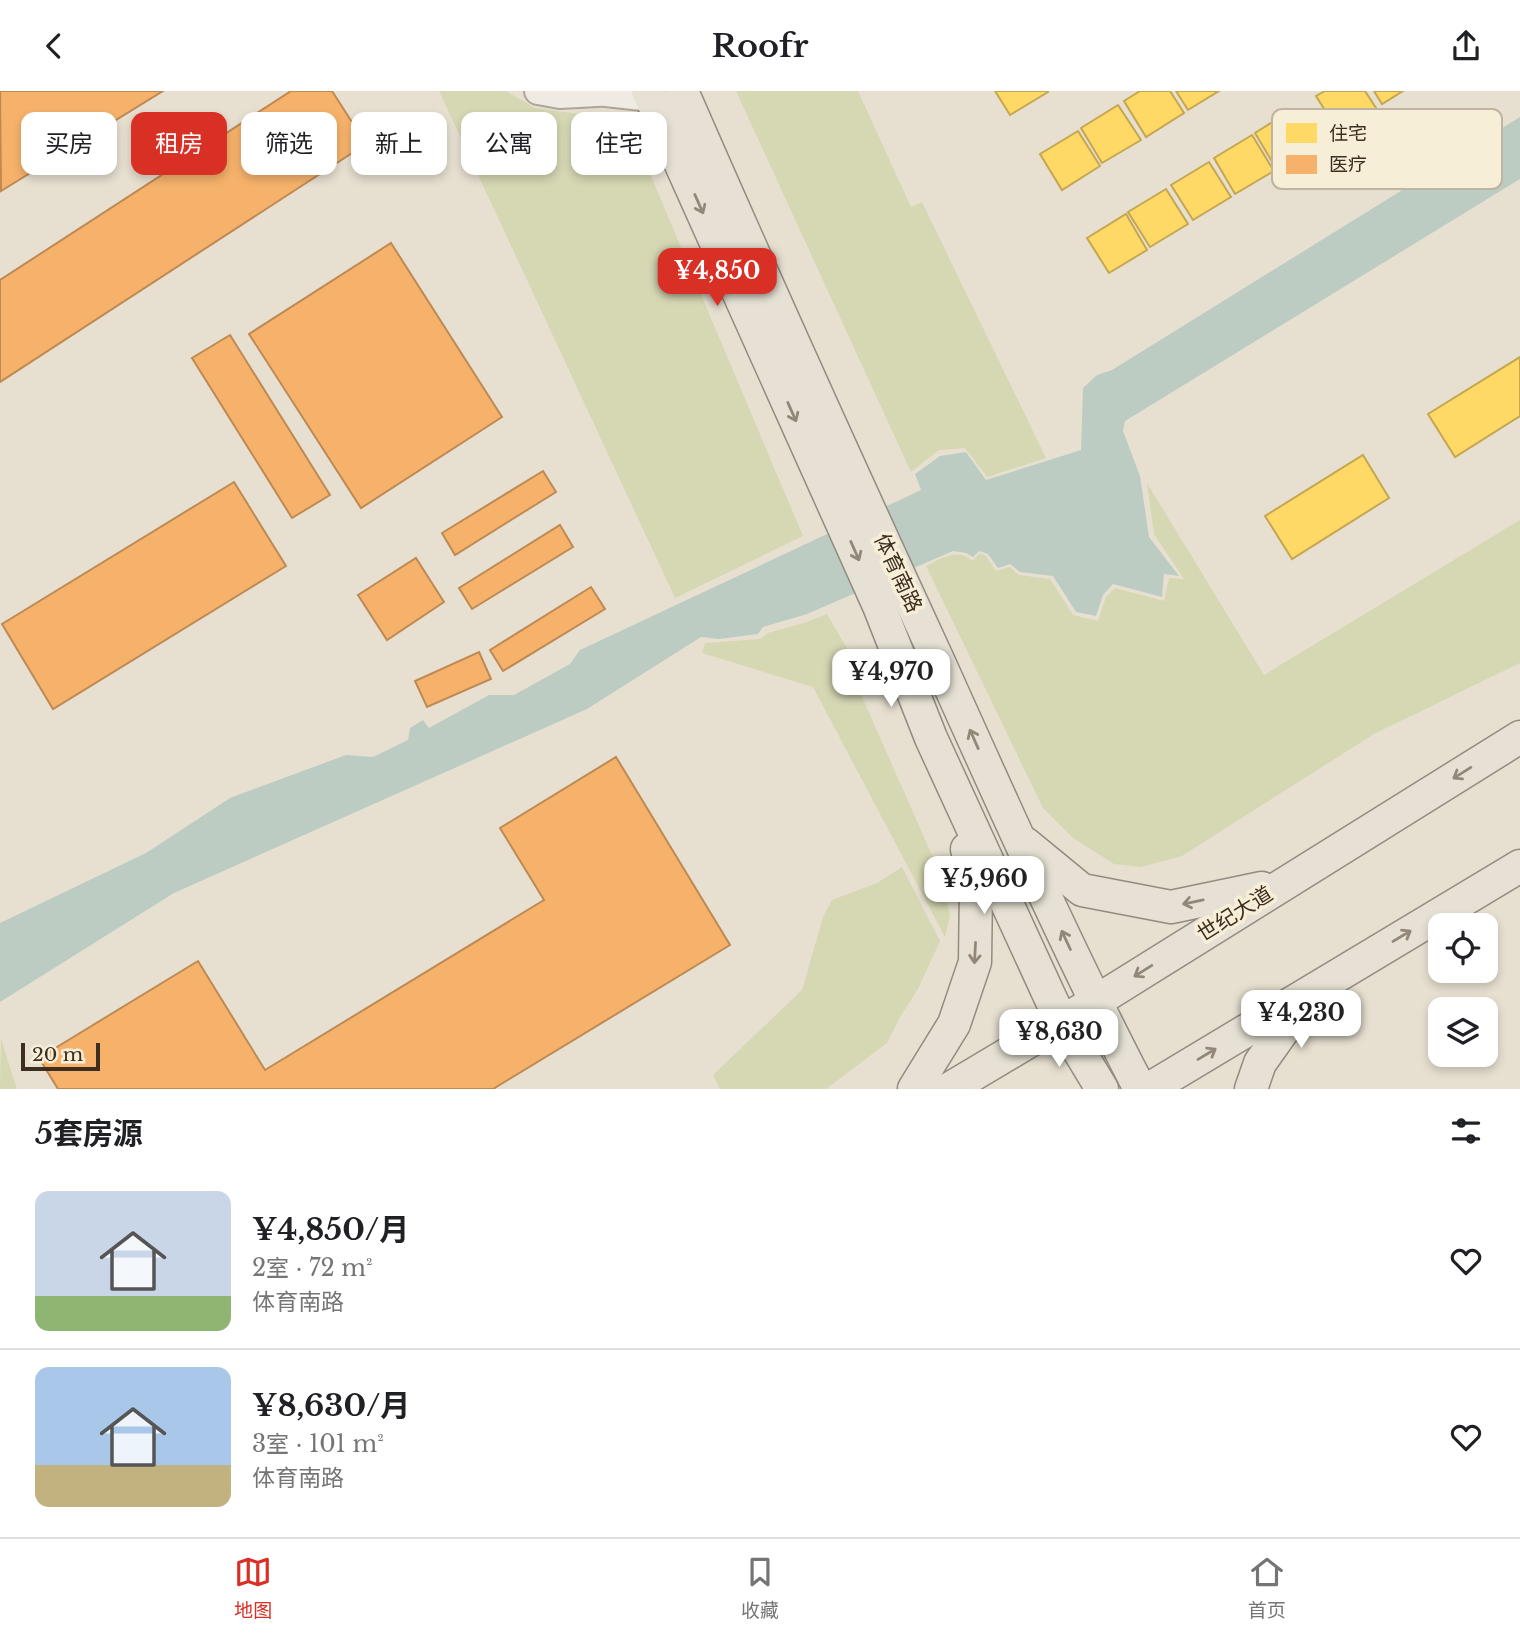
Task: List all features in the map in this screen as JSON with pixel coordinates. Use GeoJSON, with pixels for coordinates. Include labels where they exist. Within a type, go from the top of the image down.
{"type":"FeatureCollection","features":[{"type":"Feature","properties":{"kind":"main road","name":"体育南路"},"geometry":{"type":"LineString","coordinates":[[682,91],[844,491],[879,606],[931,738],[1061,1021],[1102,1089]]}},
{"type":"Feature","properties":{"kind":"main road","name":"体育南路"},"geometry":{"type":"LineString","coordinates":[[650,94],[844,491],[907,592],[1095,1002],[1140,1089]]}},
{"type":"Feature","properties":{"kind":"main road","name":"世纪大道"},"geometry":{"type":"LineString","coordinates":[[949,1089],[1095,1002],[1520,737]]}},
{"type":"Feature","properties":{"kind":"main road"},"geometry":{"type":"LineString","coordinates":[[914,1089],[954,1024],[975,962],[976,887],[954,789]]}},
{"type":"Feature","properties":{"kind":"main road"},"geometry":{"type":"LineString","coordinates":[[1002,801],[1023,841],[1082,890],[1171,907],[1284,883]]}},
{"type":"Feature","properties":{"kind":"main road"},"geometry":{"type":"LineString","coordinates":[[1149,1089],[1520,866]]}},
{"type":"Feature","properties":{"kind":"main road"},"geometry":{"type":"LineString","coordinates":[[1251,1089],[1260,1063],[1312,991]]}},
{"type":"Feature","properties":{"kind":"lane"},"geometry":{"type":"LineString","coordinates":[[538,91],[561,95],[592,92],[650,94]]}},
{"type":"Feature","properties":{"kind":"green space"},"geometry":{"type":"Polygon","coordinates":[[[439,91],[506,91],[535,108],[571,113],[571,175],[651,175],[803,536],[675,598],[478,175],[557,175],[557,112],[461,112],[461,138],[439,91]]]}},
{"type":"Feature","properties":{"kind":"green space"},"geometry":{"type":"Polygon","coordinates":[[[736,91],[858,91],[911,207],[922,202],[1046,458],[987,477],[965,448],[939,450],[911,472],[736,91]]]}},
{"type":"Feature","properties":{"kind":"green space"},"geometry":{"type":"Polygon","coordinates":[[[1147,483],[1264,675],[1520,520],[1520,663],[1374,734],[1182,856],[1141,867],[1114,864],[1073,838],[1043,808],[926,566],[955,555],[972,561],[980,553],[986,556],[996,571],[1010,567],[1019,575],[1050,579],[1073,615],[1098,621],[1106,597],[1115,588],[1164,601],[1169,578],[1184,579],[1154,534],[1147,483]]]}},
{"type":"Feature","properties":{"kind":"green space"},"geometry":{"type":"Polygon","coordinates":[[[827,614],[848,650],[863,699],[942,878],[950,916],[945,937],[813,687],[702,653],[705,643],[760,639],[768,633],[827,614]]]}},
{"type":"Feature","properties":{"kind":"green space"},"geometry":{"type":"Polygon","coordinates":[[[902,867],[940,941],[918,989],[887,1043],[826,1089],[720,1089],[713,1075],[802,990],[823,917],[832,900],[877,883],[902,867]]]}},
{"type":"Feature","properties":{"kind":"green space"},"geometry":{"type":"Polygon","coordinates":[[[1,1039],[17,1089],[0,1089],[1,1039]]]}},
{"type":"Feature","properties":{"kind":"shaded area"},"geometry":{"type":"Polygon","coordinates":[[[1520,117],[1520,179],[1125,421],[1123,431],[1140,476],[1149,537],[1179,576],[1164,574],[1162,597],[1113,584],[1103,595],[1096,616],[1076,612],[1053,576],[1020,572],[1010,564],[998,568],[988,554],[979,551],[973,557],[953,551],[807,614],[763,627],[758,634],[719,639],[701,637],[587,709],[174,893],[0,1002],[0,923],[146,853],[230,798],[346,755],[373,757],[408,740],[410,728],[423,720],[429,728],[489,695],[514,695],[570,664],[580,650],[921,490],[915,474],[940,456],[966,452],[986,480],[1081,450],[1083,388],[1097,375],[1112,370],[1404,189],[1502,189],[1502,128],[1520,117]]]}},
{"type":"Feature","properties":{"kind":"building: 住宅"},"geometry":{"type":"Polygon","coordinates":[[[995,91],[1048,91],[1048,92],[1010,115],[995,91]]]}},
{"type":"Feature","properties":{"kind":"building: 住宅"},"geometry":{"type":"Polygon","coordinates":[[[1140,91],[1170,91],[1184,113],[1146,137],[1124,101],[1140,91]]]}},
{"type":"Feature","properties":{"kind":"building: 住宅"},"geometry":{"type":"Polygon","coordinates":[[[1176,91],[1219,91],[1188,110],[1176,91]]]}},
{"type":"Feature","properties":{"kind":"building: 住宅"},"geometry":{"type":"Polygon","coordinates":[[[1325,91],[1365,91],[1376,108],[1324,109],[1316,96],[1325,91]]]}},
{"type":"Feature","properties":{"kind":"building: 住宅"},"geometry":{"type":"Polygon","coordinates":[[[1374,91],[1403,91],[1382,104],[1374,91]]]}},
{"type":"Feature","properties":{"kind":"building: 住宅"},"geometry":{"type":"Polygon","coordinates":[[[1118,105],[1141,140],[1102,163],[1081,128],[1118,105]]]}},
{"type":"Feature","properties":{"kind":"building: 住宅"},"geometry":{"type":"Polygon","coordinates":[[[1272,122],[1272,161],[1255,133],[1272,122]]]}},
{"type":"Feature","properties":{"kind":"building: 住宅"},"geometry":{"type":"Polygon","coordinates":[[[1078,131],[1100,166],[1062,190],[1040,154],[1078,131]]]}},
{"type":"Feature","properties":{"kind":"building: 住宅"},"geometry":{"type":"Polygon","coordinates":[[[1252,135],[1272,168],[1272,172],[1235,194],[1214,158],[1252,135]]]}},
{"type":"Feature","properties":{"kind":"building: 住宅"},"geometry":{"type":"Polygon","coordinates":[[[1209,162],[1231,197],[1193,220],[1171,185],[1209,162]]]}},
{"type":"Feature","properties":{"kind":"building: 住宅"},"geometry":{"type":"Polygon","coordinates":[[[1166,189],[1188,224],[1150,247],[1128,212],[1166,189]]]}},
{"type":"Feature","properties":{"kind":"building: 住宅"},"geometry":{"type":"Polygon","coordinates":[[[1126,214],[1147,250],[1109,273],[1087,238],[1126,214]]]}},
{"type":"Feature","properties":{"kind":"building: 住宅"},"geometry":{"type":"Polygon","coordinates":[[[1520,357],[1520,416],[1455,457],[1428,414],[1520,357]]]}},
{"type":"Feature","properties":{"kind":"building: 住宅"},"geometry":{"type":"Polygon","coordinates":[[[1363,455],[1389,498],[1292,559],[1265,516],[1363,455]]]}},
{"type":"Feature","properties":{"kind":"building: 医疗"},"geometry":{"type":"Polygon","coordinates":[[[0,91],[163,91],[117,119],[117,112],[21,112],[21,175],[27,175],[1,191],[0,91]]]}},
{"type":"Feature","properties":{"kind":"building: 医疗"},"geometry":{"type":"Polygon","coordinates":[[[291,91],[332,91],[351,121],[351,154],[337,163],[337,112],[259,112],[291,91]]]}},
{"type":"Feature","properties":{"kind":"building: 医疗"},"geometry":{"type":"Polygon","coordinates":[[[241,123],[241,175],[318,175],[0,382],[0,280],[162,175],[227,175],[227,133],[241,123]]]}},
{"type":"Feature","properties":{"kind":"building: 医疗"},"geometry":{"type":"Polygon","coordinates":[[[391,243],[502,417],[361,508],[249,334],[391,243]]]}},
{"type":"Feature","properties":{"kind":"building: 医疗"},"geometry":{"type":"Polygon","coordinates":[[[230,335],[330,495],[292,518],[192,358],[230,335]]]}},
{"type":"Feature","properties":{"kind":"building: 医疗"},"geometry":{"type":"Polygon","coordinates":[[[543,471],[556,492],[455,555],[442,533],[543,471]]]}},
{"type":"Feature","properties":{"kind":"building: 医疗"},"geometry":{"type":"Polygon","coordinates":[[[234,482],[286,566],[53,709],[2,624],[234,482]]]}},
{"type":"Feature","properties":{"kind":"building: 医疗"},"geometry":{"type":"Polygon","coordinates":[[[560,525],[573,547],[472,609],[459,588],[560,525]]]}},
{"type":"Feature","properties":{"kind":"building: 医疗"},"geometry":{"type":"Polygon","coordinates":[[[416,558],[444,602],[387,640],[358,595],[416,558]]]}},
{"type":"Feature","properties":{"kind":"building: 医疗"},"geometry":{"type":"Polygon","coordinates":[[[591,587],[605,609],[503,671],[490,650],[591,587]]]}},
{"type":"Feature","properties":{"kind":"building: 医疗"},"geometry":{"type":"Polygon","coordinates":[[[479,652],[491,679],[427,707],[415,681],[479,652]]]}},
{"type":"Feature","properties":{"kind":"building: 医疗"},"geometry":{"type":"Polygon","coordinates":[[[616,757],[730,945],[493,1089],[58,1089],[39,1058],[198,961],[265,1070],[544,900],[500,828],[616,757]]]}}]}
